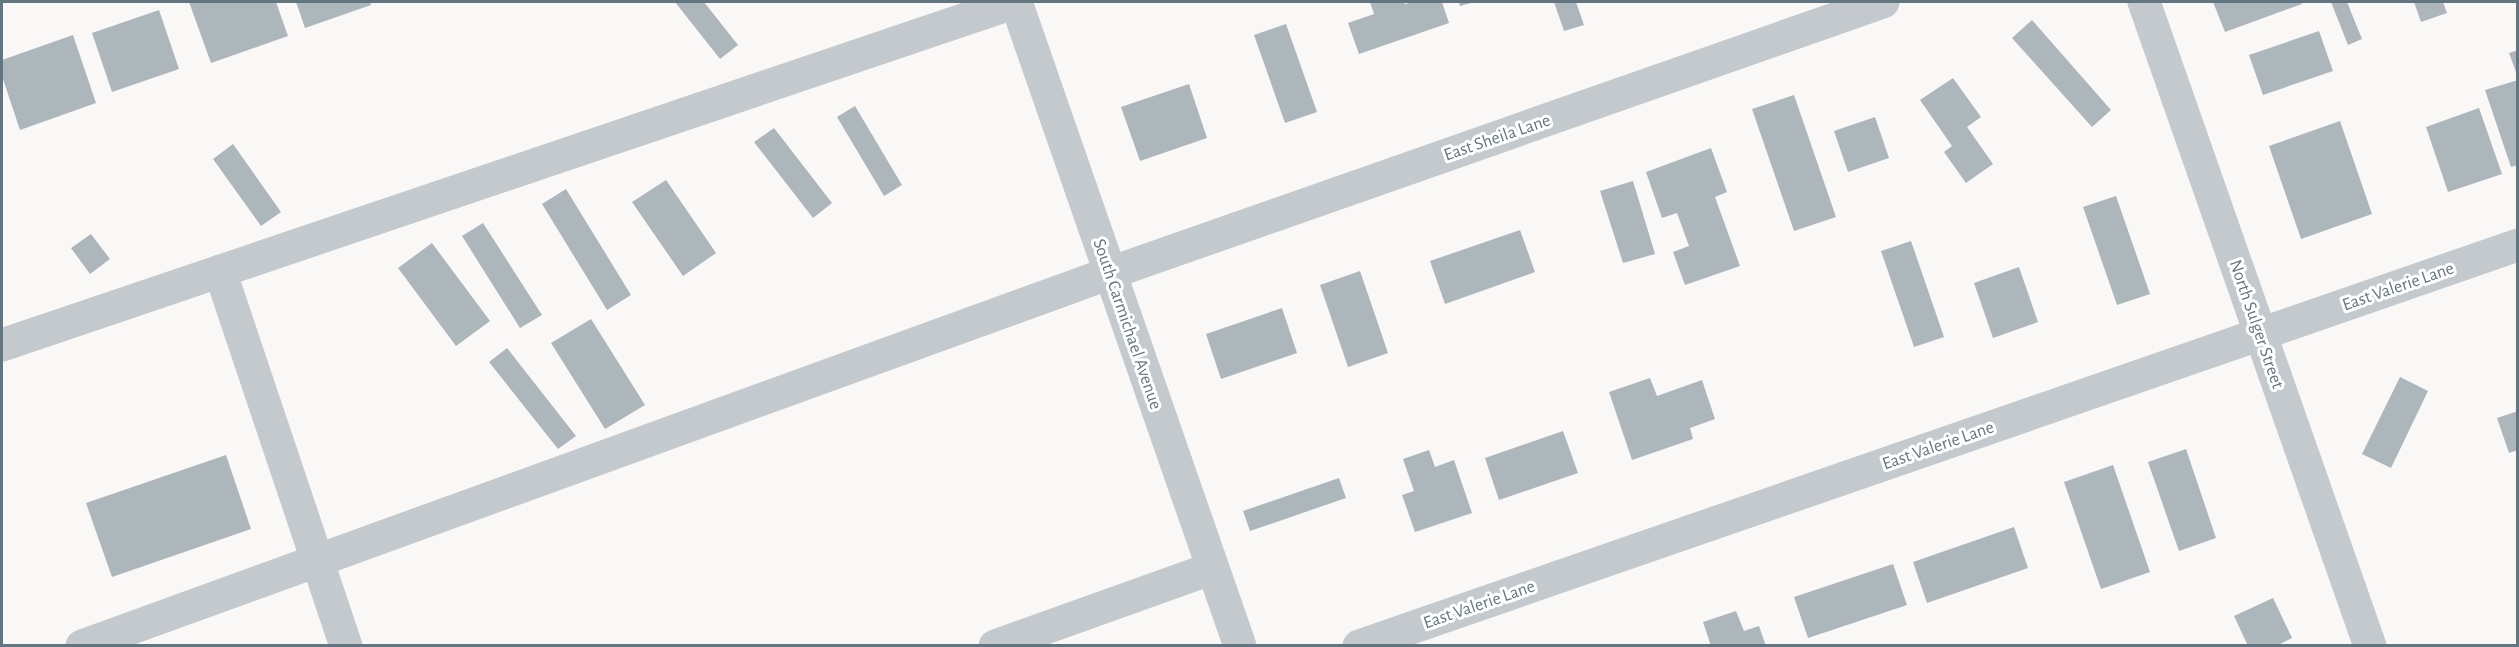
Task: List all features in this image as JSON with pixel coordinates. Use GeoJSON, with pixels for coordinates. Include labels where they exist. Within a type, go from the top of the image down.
{"type":"FeatureCollection","features":[{"type":"Feature","properties":{"kind":"street"},"geometry":{"type":"LineString","coordinates":[[2,345],[1016,2]]}},
{"type":"Feature","properties":{"kind":"street","name":"South Carmichael Avenue"},"geometry":{"type":"LineString","coordinates":[[1016,2],[1240,645]]}},
{"type":"Feature","properties":{"kind":"street","name":"East Sheila Lane"},"geometry":{"type":"LineString","coordinates":[[82,645],[1110,273],[1883,2]]}},
{"type":"Feature","properties":{"kind":"street","name":"North Sulger Street"},"geometry":{"type":"LineString","coordinates":[[2144,2],[2370,645]]}},
{"type":"Feature","properties":{"kind":"street","name":"East Valerie Lane"},"geometry":{"type":"LineString","coordinates":[[1359,645],[2517,245]]}},
{"type":"Feature","properties":{"kind":"street"},"geometry":{"type":"LineString","coordinates":[[220,271],[346,645]]}},
{"type":"Feature","properties":{"kind":"street"},"geometry":{"type":"LineString","coordinates":[[995,645],[1213,568]]}},
{"type":"Feature","properties":{"kind":"building"},"geometry":{"type":"Polygon","coordinates":[[[189,2],[276,2],[288,36],[211,63],[189,2]]]}},
{"type":"Feature","properties":{"kind":"building"},"geometry":{"type":"Polygon","coordinates":[[[296,2],[370,2],[371,5],[305,28],[296,2]]]}},
{"type":"Feature","properties":{"kind":"building"},"geometry":{"type":"Polygon","coordinates":[[[675,2],[704,2],[738,45],[720,59],[675,2]]]}},
{"type":"Feature","properties":{"kind":"building"},"geometry":{"type":"Polygon","coordinates":[[[1370,2],[1404,2],[1405,4],[1442,2],[1449,23],[1359,54],[1348,23],[1374,14],[1370,2]]]}},
{"type":"Feature","properties":{"kind":"building"},"geometry":{"type":"Polygon","coordinates":[[[1459,2],[1474,2],[1460,6],[1459,2]]]}},
{"type":"Feature","properties":{"kind":"building"},"geometry":{"type":"Polygon","coordinates":[[[1554,2],[1576,2],[1584,25],[1564,31],[1554,2]]]}},
{"type":"Feature","properties":{"kind":"building"},"geometry":{"type":"Polygon","coordinates":[[[2213,2],[2301,2],[2302,4],[2225,32],[2213,2]]]}},
{"type":"Feature","properties":{"kind":"building"},"geometry":{"type":"Polygon","coordinates":[[[2331,2],[2347,2],[2362,39],[2348,45],[2331,2]]]}},
{"type":"Feature","properties":{"kind":"building"},"geometry":{"type":"Polygon","coordinates":[[[2414,2],[2443,2],[2447,13],[2421,22],[2414,2]]]}},
{"type":"Feature","properties":{"kind":"building"},"geometry":{"type":"Polygon","coordinates":[[[159,10],[179,69],[112,92],[92,33],[159,10]]]}},
{"type":"Feature","properties":{"kind":"building"},"geometry":{"type":"Polygon","coordinates":[[[2032,20],[2111,110],[2092,127],[2012,38],[2032,20]]]}},
{"type":"Feature","properties":{"kind":"building"},"geometry":{"type":"Polygon","coordinates":[[[1286,24],[1317,112],[1285,123],[1254,35],[1286,24]]]}},
{"type":"Feature","properties":{"kind":"building"},"geometry":{"type":"Polygon","coordinates":[[[2319,31],[2333,71],[2263,95],[2249,55],[2319,31]]]}},
{"type":"Feature","properties":{"kind":"building"},"geometry":{"type":"Polygon","coordinates":[[[73,35],[96,103],[20,130],[2,76],[2,60],[73,35]]]}},
{"type":"Feature","properties":{"kind":"building"},"geometry":{"type":"Polygon","coordinates":[[[2518,50],[2518,75],[2517,75],[2509,53],[2518,50]]]}},
{"type":"Feature","properties":{"kind":"building"},"geometry":{"type":"Polygon","coordinates":[[[1953,78],[1981,117],[1967,127],[1993,164],[1966,183],[1944,152],[1952,146],[1920,100],[1953,78]]]}},
{"type":"Feature","properties":{"kind":"building"},"geometry":{"type":"Polygon","coordinates":[[[2518,80],[2518,165],[2511,167],[2485,90],[2518,80]]]}},
{"type":"Feature","properties":{"kind":"building"},"geometry":{"type":"Polygon","coordinates":[[[1189,84],[1207,138],[1140,161],[1121,107],[1189,84]]]}},
{"type":"Feature","properties":{"kind":"building"},"geometry":{"type":"Polygon","coordinates":[[[1794,95],[1836,217],[1794,231],[1752,109],[1794,95]]]}},
{"type":"Feature","properties":{"kind":"building"},"geometry":{"type":"Polygon","coordinates":[[[855,106],[902,185],[884,196],[837,117],[855,106]]]}},
{"type":"Feature","properties":{"kind":"building"},"geometry":{"type":"Polygon","coordinates":[[[2479,108],[2502,174],[2448,192],[2426,127],[2479,108]]]}},
{"type":"Feature","properties":{"kind":"building"},"geometry":{"type":"Polygon","coordinates":[[[1875,117],[1889,158],[1848,172],[1834,131],[1875,117]]]}},
{"type":"Feature","properties":{"kind":"building"},"geometry":{"type":"Polygon","coordinates":[[[2340,121],[2372,214],[2301,239],[2269,146],[2340,121]]]}},
{"type":"Feature","properties":{"kind":"building"},"geometry":{"type":"Polygon","coordinates":[[[774,128],[832,203],[813,218],[754,142],[774,128]]]}},
{"type":"Feature","properties":{"kind":"building"},"geometry":{"type":"Polygon","coordinates":[[[233,144],[281,212],[261,226],[213,159],[233,144]]]}},
{"type":"Feature","properties":{"kind":"building"},"geometry":{"type":"Polygon","coordinates":[[[1711,148],[1727,192],[1715,197],[1740,266],[1685,285],[1673,252],[1689,246],[1677,213],[1662,218],[1646,172],[1711,148]]]}},
{"type":"Feature","properties":{"kind":"building"},"geometry":{"type":"Polygon","coordinates":[[[666,180],[716,253],[683,276],[632,202],[666,180]]]}},
{"type":"Feature","properties":{"kind":"building"},"geometry":{"type":"Polygon","coordinates":[[[1633,181],[1655,254],[1623,263],[1600,191],[1633,181]]]}},
{"type":"Feature","properties":{"kind":"building"},"geometry":{"type":"Polygon","coordinates":[[[566,189],[631,295],[607,310],[542,204],[566,189]]]}},
{"type":"Feature","properties":{"kind":"building"},"geometry":{"type":"Polygon","coordinates":[[[2116,196],[2150,294],[2117,305],[2083,207],[2116,196]]]}},
{"type":"Feature","properties":{"kind":"building"},"geometry":{"type":"Polygon","coordinates":[[[483,223],[542,315],[520,328],[462,236],[483,223]]]}},
{"type":"Feature","properties":{"kind":"building"},"geometry":{"type":"Polygon","coordinates":[[[1520,230],[1535,272],[1445,304],[1430,261],[1520,230]]]}},
{"type":"Feature","properties":{"kind":"building"},"geometry":{"type":"Polygon","coordinates":[[[91,234],[110,259],[90,274],[71,248],[91,234]]]}},
{"type":"Feature","properties":{"kind":"building"},"geometry":{"type":"Polygon","coordinates":[[[1911,241],[1944,337],[1914,347],[1881,251],[1911,241]]]}},
{"type":"Feature","properties":{"kind":"building"},"geometry":{"type":"Polygon","coordinates":[[[432,243],[490,321],[456,346],[398,268],[432,243]]]}},
{"type":"Feature","properties":{"kind":"building"},"geometry":{"type":"Polygon","coordinates":[[[2019,267],[2038,322],[1993,338],[1974,283],[2019,267]]]}},
{"type":"Feature","properties":{"kind":"building"},"geometry":{"type":"Polygon","coordinates":[[[1360,271],[1388,353],[1348,367],[1320,285],[1360,271]]]}},
{"type":"Feature","properties":{"kind":"building"},"geometry":{"type":"Polygon","coordinates":[[[1282,308],[1297,353],[1221,379],[1206,334],[1282,308]]]}},
{"type":"Feature","properties":{"kind":"building"},"geometry":{"type":"Polygon","coordinates":[[[591,319],[645,405],[605,429],[551,343],[591,319]]]}},
{"type":"Feature","properties":{"kind":"building"},"geometry":{"type":"Polygon","coordinates":[[[507,348],[576,436],[558,449],[489,362],[507,348]]]}},
{"type":"Feature","properties":{"kind":"building"},"geometry":{"type":"Polygon","coordinates":[[[2400,377],[2428,391],[2391,468],[2362,454],[2400,377]]]}},
{"type":"Feature","properties":{"kind":"building"},"geometry":{"type":"Polygon","coordinates":[[[1650,378],[1657,396],[1702,380],[1715,419],[1690,428],[1693,439],[1632,460],[1609,392],[1650,378]]]}},
{"type":"Feature","properties":{"kind":"building"},"geometry":{"type":"Polygon","coordinates":[[[2518,411],[2518,450],[2509,453],[2497,418],[2518,411]]]}},
{"type":"Feature","properties":{"kind":"building"},"geometry":{"type":"Polygon","coordinates":[[[1563,431],[1578,473],[1499,500],[1485,458],[1563,431]]]}},
{"type":"Feature","properties":{"kind":"building"},"geometry":{"type":"Polygon","coordinates":[[[2186,449],[2216,538],[2179,551],[2148,462],[2186,449]]]}},
{"type":"Feature","properties":{"kind":"building"},"geometry":{"type":"Polygon","coordinates":[[[1429,450],[1435,467],[1454,460],[1472,513],[1415,532],[1402,495],[1414,491],[1403,459],[1429,450]]]}},
{"type":"Feature","properties":{"kind":"building"},"geometry":{"type":"Polygon","coordinates":[[[226,455],[251,529],[112,577],[86,503],[226,455]]]}},
{"type":"Feature","properties":{"kind":"building"},"geometry":{"type":"Polygon","coordinates":[[[2113,465],[2150,572],[2101,589],[2064,482],[2113,465]]]}},
{"type":"Feature","properties":{"kind":"building"},"geometry":{"type":"Polygon","coordinates":[[[1339,478],[1346,498],[1250,531],[1243,511],[1339,478]]]}},
{"type":"Feature","properties":{"kind":"building"},"geometry":{"type":"Polygon","coordinates":[[[2014,527],[2028,568],[1927,603],[1913,562],[2014,527]]]}},
{"type":"Feature","properties":{"kind":"building"},"geometry":{"type":"Polygon","coordinates":[[[1893,564],[1907,605],[1808,638],[1794,597],[1893,564]]]}},
{"type":"Feature","properties":{"kind":"building"},"geometry":{"type":"Polygon","coordinates":[[[2273,598],[2292,638],[2276,646],[2248,646],[2234,616],[2273,598]]]}},
{"type":"Feature","properties":{"kind":"building"},"geometry":{"type":"Polygon","coordinates":[[[1736,611],[1744,631],[1759,626],[1766,646],[1711,646],[1703,622],[1736,611]]]}}]}
